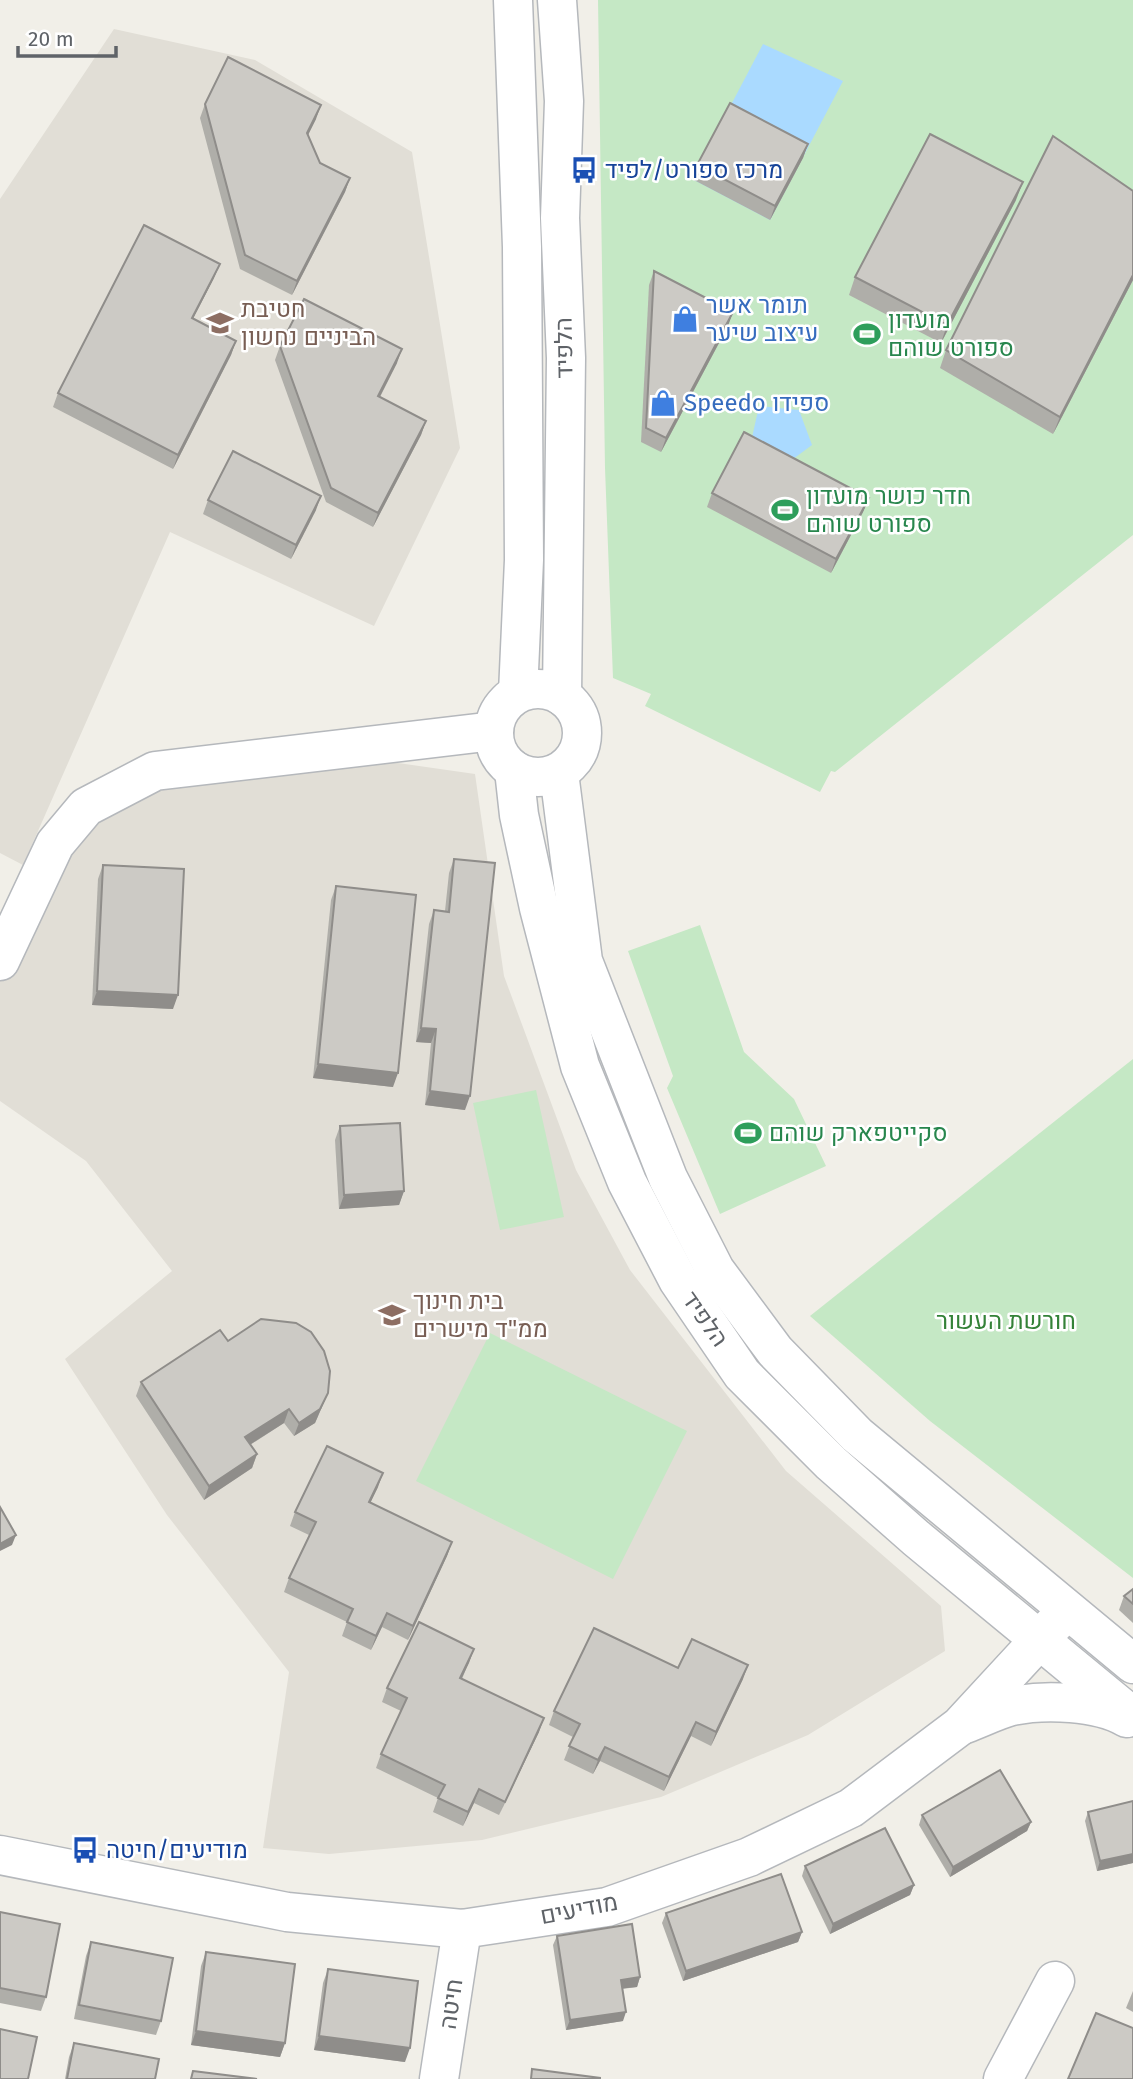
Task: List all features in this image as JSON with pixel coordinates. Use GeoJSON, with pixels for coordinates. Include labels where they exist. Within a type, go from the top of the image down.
{"type":"FeatureCollection","features":[{"type":"Feature","properties":{"kind":"street","name":"הלפיד"},"geometry":{"type":"LineString","coordinates":[[513,0],[522,247],[524,559],[518,693]]}},
{"type":"Feature","properties":{"kind":"street","name":"הלפיד"},"geometry":{"type":"LineString","coordinates":[[557,0],[564,101],[560,218],[566,358],[562,696]]}},
{"type":"Feature","properties":{"kind":"street"},"geometry":{"type":"LineString","coordinates":[[541,689],[562,696],[574,706],[597,740],[579,750],[571,763],[559,773],[544,777],[528,776],[514,770],[499,753],[494,731],[497,716],[505,703],[518,693],[541,689]]}},
{"type":"Feature","properties":{"kind":"street"},"geometry":{"type":"LineString","coordinates":[[0,961],[55,844],[86,807],[155,771],[494,731]]}},
{"type":"Feature","properties":{"kind":"street","name":"הלפיד"},"geometry":{"type":"LineString","coordinates":[[514,770],[519,815],[539,908],[580,1066],[627,1182],[678,1280],[743,1374],[831,1463],[916,1538],[1133,1719]]}},
{"type":"Feature","properties":{"kind":"street","name":"הלפיד"},"geometry":{"type":"LineString","coordinates":[[559,773],[583,961],[667,1178],[715,1270],[775,1351],[857,1435],[1133,1664]]}},
{"type":"Feature","properties":{"kind":"street","name":"מודיעים"},"geometry":{"type":"LineString","coordinates":[[0,1855],[287,1912],[462,1929],[607,1908],[749,1857],[851,1808],[960,1726],[1068,1610]]}},
{"type":"Feature","properties":{"kind":"street"},"geometry":{"type":"LineString","coordinates":[[960,1726],[1012,1706],[1043,1704],[1117,1712],[1133,1719]]}},
{"type":"Feature","properties":{"kind":"street","name":"חיטה"},"geometry":{"type":"LineString","coordinates":[[439,2079],[462,1929]]}},
{"type":"Feature","properties":{"kind":"street"},"geometry":{"type":"LineString","coordinates":[[1003,2079],[1055,1981]]}},
{"type":"Feature","properties":{"kind":"shaded area","name":"חטיבת הביניים נחשון"},"geometry":{"type":"Polygon","coordinates":[[[114,29],[255,60],[412,152],[460,448],[374,626],[170,532],[23,865],[0,853],[0,199],[114,29]]]}},
{"type":"Feature","properties":{"kind":"shaded area","name":"בית חינוך ממ\"ד מישרים"},"geometry":{"type":"Polygon","coordinates":[[[314,751],[475,774],[504,976],[576,1170],[630,1270],[786,1471],[941,1606],[945,1651],[808,1735],[661,1797],[482,1840],[329,1854],[263,1848],[289,1672],[167,1515],[65,1359],[172,1271],[86,1161],[0,1101],[0,961],[86,807],[314,751]]]}},
{"type":"Feature","properties":{"kind":"green space","name":"מועדון ספורט שוהם"},"geometry":{"type":"Polygon","coordinates":[[[598,0],[1133,0],[1133,535],[835,772],[831,771],[820,792],[645,706],[651,694],[613,678],[605,468],[598,0]]]}},
{"type":"Feature","properties":{"kind":"green space"},"geometry":{"type":"Polygon","coordinates":[[[700,925],[744,1052],[794,1099],[826,1166],[720,1214],[667,1088],[673,1076],[628,951],[700,925]]]}},
{"type":"Feature","properties":{"kind":"green space","name":"חורשת העשור"},"geometry":{"type":"Polygon","coordinates":[[[1133,1059],[1133,1578],[930,1421],[810,1316],[1133,1059]]]}},
{"type":"Feature","properties":{"kind":"green space"},"geometry":{"type":"Polygon","coordinates":[[[536,1090],[564,1217],[500,1230],[473,1103],[536,1090]]]}},
{"type":"Feature","properties":{"kind":"green space"},"geometry":{"type":"Polygon","coordinates":[[[490,1333],[687,1431],[613,1579],[416,1481],[490,1333]]]}},
{"type":"Feature","properties":{"kind":"water"},"geometry":{"type":"Polygon","coordinates":[[[763,44],[843,81],[770,220],[692,179],[763,44]]]}},
{"type":"Feature","properties":{"kind":"water"},"geometry":{"type":"Polygon","coordinates":[[[759,406],[799,410],[812,445],[781,468],[749,451],[759,406]]]}},
{"type":"Feature","properties":{"kind":"building"},"geometry":{"type":"Polygon","coordinates":[[[228,57],[321,105],[307,133],[320,163],[350,178],[297,281],[245,255],[205,104],[228,57]]]}},
{"type":"Feature","properties":{"kind":"building"},"geometry":{"type":"Polygon","coordinates":[[[730,103],[808,144],[775,206],[697,165],[730,103]]]}},
{"type":"Feature","properties":{"kind":"building"},"geometry":{"type":"Polygon","coordinates":[[[930,134],[1023,182],[947,325],[855,277],[930,134]]]}},
{"type":"Feature","properties":{"kind":"building"},"geometry":{"type":"Polygon","coordinates":[[[1053,136],[1133,191],[1133,275],[1060,417],[946,350],[1053,136]]]}},
{"type":"Feature","properties":{"kind":"building"},"geometry":{"type":"Polygon","coordinates":[[[144,225],[220,264],[192,318],[236,341],[178,455],[58,393],[144,225]]]}},
{"type":"Feature","properties":{"kind":"building"},"geometry":{"type":"Polygon","coordinates":[[[654,271],[733,312],[666,438],[646,428],[654,271]]]}},
{"type":"Feature","properties":{"kind":"building"},"geometry":{"type":"Polygon","coordinates":[[[304,299],[402,349],[378,396],[426,421],[378,513],[331,488],[280,346],[304,299]]]}},
{"type":"Feature","properties":{"kind":"building","name":"חדר כושר מועדון ספורט שוהם"},"geometry":{"type":"Polygon","coordinates":[[[744,432],[869,498],[836,559],[712,493],[744,432]]]}},
{"type":"Feature","properties":{"kind":"building"},"geometry":{"type":"Polygon","coordinates":[[[233,451],[321,496],[296,545],[208,500],[233,451]]]}},
{"type":"Feature","properties":{"kind":"building"},"geometry":{"type":"Polygon","coordinates":[[[454,859],[495,863],[470,1096],[430,1091],[436,1029],[421,1028],[434,910],[449,912],[454,859]]]}},
{"type":"Feature","properties":{"kind":"building"},"geometry":{"type":"Polygon","coordinates":[[[103,865],[184,869],[178,995],[97,991],[103,865]]]}},
{"type":"Feature","properties":{"kind":"building"},"geometry":{"type":"Polygon","coordinates":[[[336,886],[416,895],[398,1073],[318,1064],[336,886]]]}},
{"type":"Feature","properties":{"kind":"building"},"geometry":{"type":"Polygon","coordinates":[[[400,1123],[404,1191],[344,1195],[340,1126],[400,1123]]]}},
{"type":"Feature","properties":{"kind":"building"},"geometry":{"type":"Polygon","coordinates":[[[261,1319],[296,1323],[311,1332],[324,1351],[330,1371],[328,1393],[320,1409],[299,1423],[289,1409],[245,1437],[257,1454],[209,1486],[141,1382],[220,1330],[228,1341],[261,1319]]]}},
{"type":"Feature","properties":{"kind":"building"},"geometry":{"type":"Polygon","coordinates":[[[327,1446],[383,1473],[369,1502],[452,1542],[413,1626],[387,1613],[376,1636],[347,1622],[353,1609],[289,1578],[316,1522],[295,1512],[327,1446]]]}},
{"type":"Feature","properties":{"kind":"building"},"geometry":{"type":"Polygon","coordinates":[[[0,1507],[16,1535],[0,1544],[0,1507]]]}},
{"type":"Feature","properties":{"kind":"building"},"geometry":{"type":"Polygon","coordinates":[[[1133,1589],[1133,1604],[1124,1596],[1133,1589]]]}},
{"type":"Feature","properties":{"kind":"building"},"geometry":{"type":"Polygon","coordinates":[[[419,1622],[474,1649],[460,1678],[544,1718],[505,1802],[479,1789],[468,1812],[438,1798],[445,1785],[381,1754],[407,1698],[387,1688],[419,1622]]]}},
{"type":"Feature","properties":{"kind":"building"},"geometry":{"type":"Polygon","coordinates":[[[594,1628],[678,1668],[692,1639],[748,1665],[716,1732],[696,1722],[669,1777],[605,1747],[598,1760],[569,1746],[580,1724],[554,1711],[594,1628]]]}},
{"type":"Feature","properties":{"kind":"building"},"geometry":{"type":"Polygon","coordinates":[[[1000,1770],[1031,1822],[953,1867],[922,1815],[1000,1770]]]}},
{"type":"Feature","properties":{"kind":"building"},"geometry":{"type":"Polygon","coordinates":[[[1133,1801],[1133,1854],[1100,1861],[1088,1812],[1133,1801]]]}},
{"type":"Feature","properties":{"kind":"building"},"geometry":{"type":"Polygon","coordinates":[[[885,1828],[914,1885],[833,1924],[805,1866],[885,1828]]]}},
{"type":"Feature","properties":{"kind":"building"},"geometry":{"type":"Polygon","coordinates":[[[781,1874],[802,1932],[686,1971],[666,1913],[781,1874]]]}},
{"type":"Feature","properties":{"kind":"building"},"geometry":{"type":"Polygon","coordinates":[[[0,1912],[60,1924],[46,1997],[0,1988],[0,1912]]]}},
{"type":"Feature","properties":{"kind":"building"},"geometry":{"type":"Polygon","coordinates":[[[632,1924],[640,1977],[621,1980],[626,2012],[570,2020],[557,1936],[632,1924]]]}},
{"type":"Feature","properties":{"kind":"building"},"geometry":{"type":"Polygon","coordinates":[[[91,1942],[173,1958],[161,2021],[79,2005],[91,1942]]]}},
{"type":"Feature","properties":{"kind":"building"},"geometry":{"type":"Polygon","coordinates":[[[206,1952],[295,1964],[285,2043],[196,2031],[206,1952]]]}},
{"type":"Feature","properties":{"kind":"building"},"geometry":{"type":"Polygon","coordinates":[[[328,1969],[418,1981],[410,2048],[319,2036],[328,1969]]]}},
{"type":"Feature","properties":{"kind":"building"},"geometry":{"type":"Polygon","coordinates":[[[1096,2013],[1133,2028],[1133,2079],[1068,2079],[1096,2013]]]}},
{"type":"Feature","properties":{"kind":"building"},"geometry":{"type":"Polygon","coordinates":[[[0,2029],[37,2037],[28,2079],[0,2079],[0,2029]]]}},
{"type":"Feature","properties":{"kind":"building"},"geometry":{"type":"Polygon","coordinates":[[[74,2043],[159,2059],[155,2079],[67,2079],[74,2043]]]}},
{"type":"Feature","properties":{"kind":"building"},"geometry":{"type":"Polygon","coordinates":[[[532,2069],[600,2078],[600,2079],[531,2079],[532,2069]]]}},
{"type":"Feature","properties":{"kind":"building"},"geometry":{"type":"Polygon","coordinates":[[[193,2071],[257,2079],[191,2079],[193,2071]]]}},
{"type":"Feature","properties":{"kind":"place","name":"מרכז ספורט/לפיד"},"geometry":{"type":"Point","coordinates":[584,170]}},
{"type":"Feature","properties":{"kind":"place","name":"תומר אשר עיצוב שיער"},"geometry":{"type":"Point","coordinates":[685,319]}},
{"type":"Feature","properties":{"kind":"place","name":"חטיבת הביניים נחשון"},"geometry":{"type":"Point","coordinates":[220,323]}},
{"type":"Feature","properties":{"kind":"place","name":"מועדון ספורט שוהם"},"geometry":{"type":"Point","coordinates":[867,334]}},
{"type":"Feature","properties":{"kind":"place","name":"Speedo ספידו"},"geometry":{"type":"Point","coordinates":[663,403]}},
{"type":"Feature","properties":{"kind":"place","name":"חדר כושר מועדון ספורט שוהם"},"geometry":{"type":"Point","coordinates":[785,510]}},
{"type":"Feature","properties":{"kind":"place","name":"סקייטפארק שוהם"},"geometry":{"type":"Point","coordinates":[748,1133]}},
{"type":"Feature","properties":{"kind":"place","name":"בית חינוך ממ\"ד מישרים"},"geometry":{"type":"Point","coordinates":[392,1315]}},
{"type":"Feature","properties":{"kind":"place","name":"מודיעים/חיטה"},"geometry":{"type":"Point","coordinates":[85,1850]}}]}
